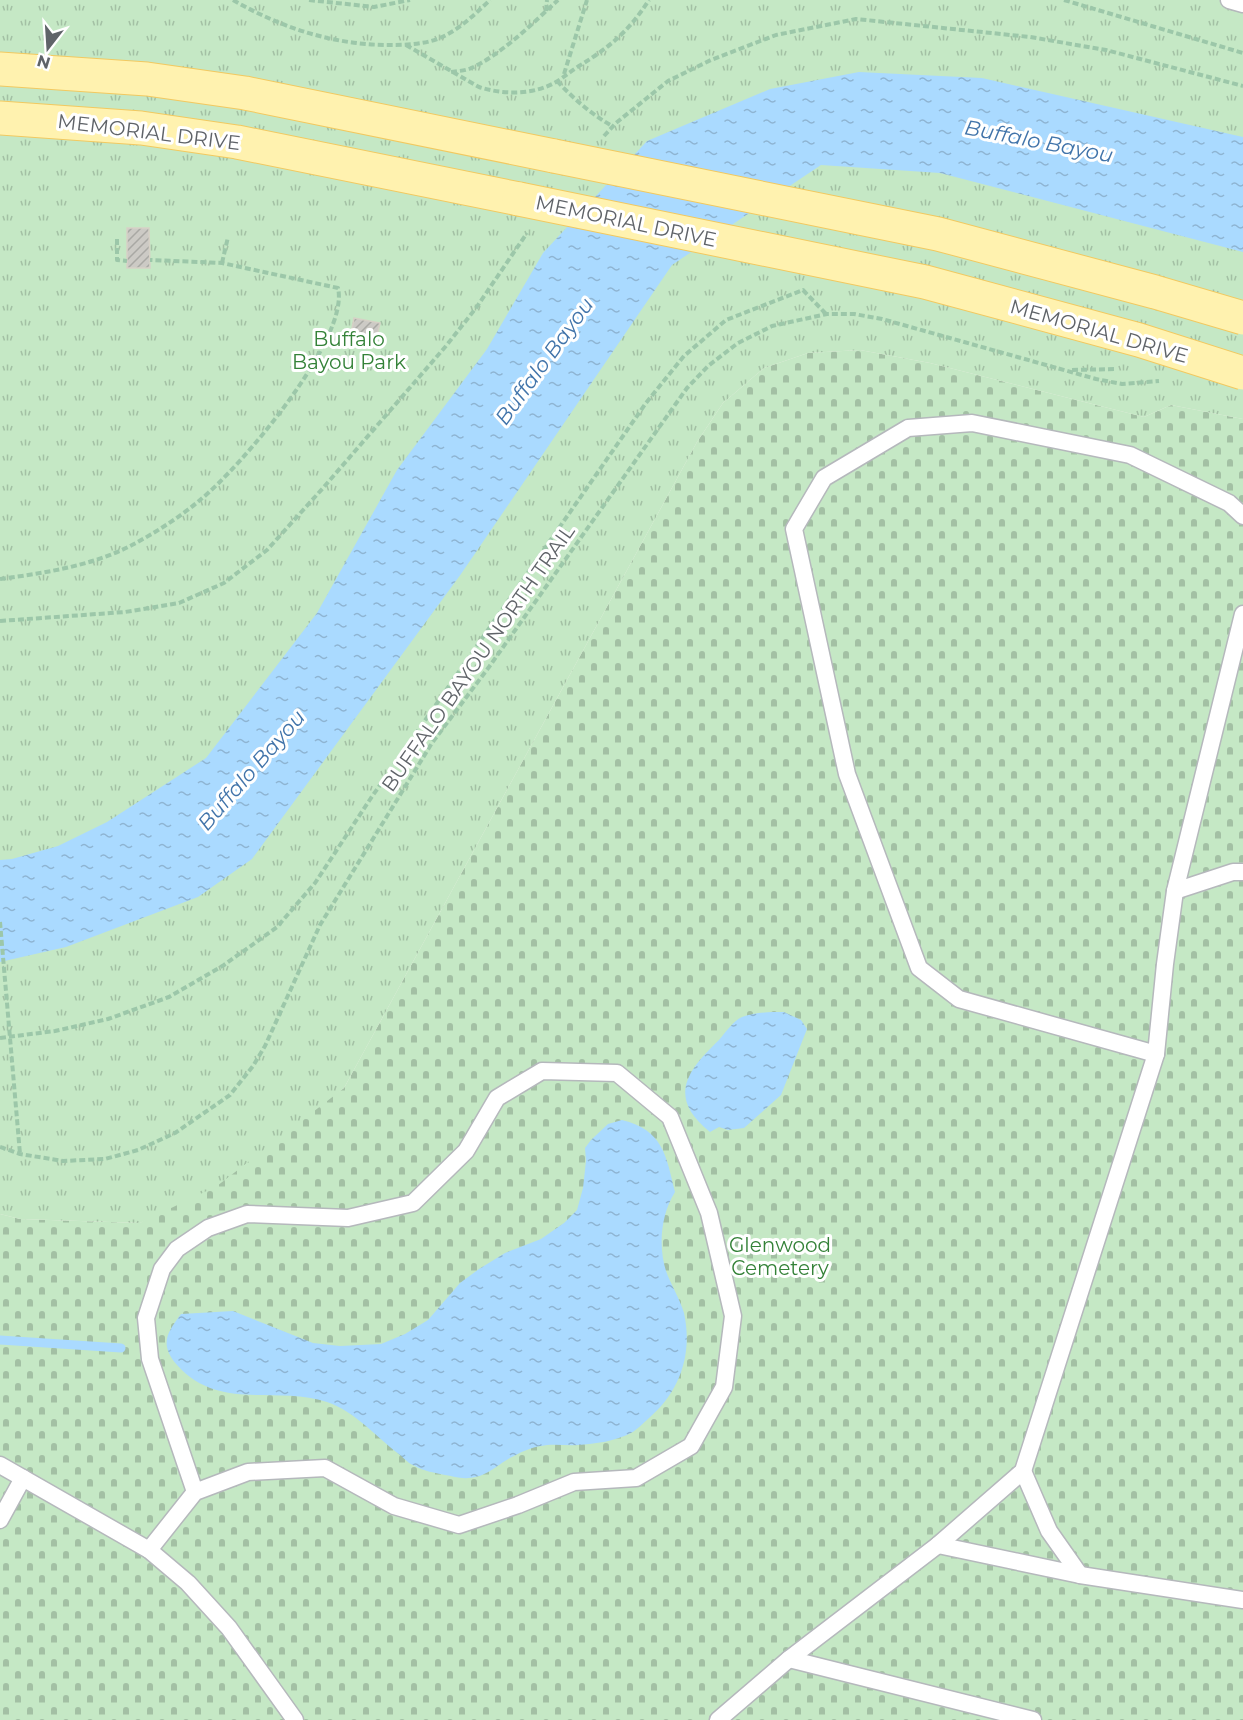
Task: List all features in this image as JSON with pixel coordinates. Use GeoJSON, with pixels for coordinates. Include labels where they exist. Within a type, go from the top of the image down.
{"type":"FeatureCollection","features":[{"type":"Feature","properties":{"kind":"main road"},"geometry":{"type":"LineString","coordinates":[[0,69],[147,79],[245,93],[938,234],[1243,318]]}},
{"type":"Feature","properties":{"kind":"main road","name":"MEMORIAL DRIVE"},"geometry":{"type":"LineString","coordinates":[[0,118],[141,128],[226,140],[526,212],[925,282],[1139,340],[1243,373]]}},
{"type":"Feature","properties":{"kind":"lane"},"geometry":{"type":"LineString","coordinates":[[1229,0],[1243,4]]}},
{"type":"Feature","properties":{"kind":"lane"},"geometry":{"type":"LineString","coordinates":[[1156,1054],[959,999],[919,968],[847,774],[794,529],[824,478],[908,428],[972,423],[1130,455],[1229,503],[1243,516]]}},
{"type":"Feature","properties":{"kind":"lane"},"geometry":{"type":"LineString","coordinates":[[718,1720],[789,1659],[938,1545],[1023,1471],[1156,1054],[1175,891],[1243,614]]}},
{"type":"Feature","properties":{"kind":"lane"},"geometry":{"type":"LineString","coordinates":[[1175,891],[1233,872],[1243,872]]}},
{"type":"Feature","properties":{"kind":"lane"},"geometry":{"type":"LineString","coordinates":[[149,1550],[195,1492],[248,1472],[325,1468],[394,1506],[459,1526],[574,1482],[636,1478],[691,1446],[724,1386],[734,1316],[709,1213],[670,1117],[617,1073],[542,1071],[497,1098],[465,1151],[414,1203],[348,1218],[247,1214],[208,1228],[177,1249],[162,1269],[146,1318],[150,1359],[195,1492]]}},
{"type":"Feature","properties":{"kind":"lane"},"geometry":{"type":"LineString","coordinates":[[0,1465],[149,1550],[188,1583],[229,1628],[295,1720]]}},
{"type":"Feature","properties":{"kind":"lane"},"geometry":{"type":"LineString","coordinates":[[1023,1471],[1049,1531],[1080,1575]]}},
{"type":"Feature","properties":{"kind":"lane"},"geometry":{"type":"LineString","coordinates":[[0,1520],[23,1478]]}},
{"type":"Feature","properties":{"kind":"lane"},"geometry":{"type":"LineString","coordinates":[[938,1545],[1080,1575],[1243,1600]]}},
{"type":"Feature","properties":{"kind":"lane"},"geometry":{"type":"LineString","coordinates":[[789,1659],[1033,1720]]}},
{"type":"Feature","properties":{"kind":"path"},"geometry":{"type":"LineString","coordinates":[[233,0],[259,15],[305,33],[340,42],[406,45],[432,41],[450,32],[468,22],[490,0]]}},
{"type":"Feature","properties":{"kind":"path"},"geometry":{"type":"LineString","coordinates":[[309,0],[374,6],[410,0]]}},
{"type":"Feature","properties":{"kind":"path"},"geometry":{"type":"LineString","coordinates":[[546,11],[547,0]]}},
{"type":"Feature","properties":{"kind":"path"},"geometry":{"type":"LineString","coordinates":[[450,72],[467,70],[481,62],[506,45],[558,0]]}},
{"type":"Feature","properties":{"kind":"path"},"geometry":{"type":"LineString","coordinates":[[564,75],[587,0]]}},
{"type":"Feature","properties":{"kind":"path"},"geometry":{"type":"LineString","coordinates":[[406,45],[479,87],[493,91],[522,92],[557,81],[604,50],[621,36],[649,0]]}},
{"type":"Feature","properties":{"kind":"path"},"geometry":{"type":"LineString","coordinates":[[1064,0],[1243,53]]}},
{"type":"Feature","properties":{"kind":"path"},"geometry":{"type":"LineString","coordinates":[[597,144],[612,126],[668,81],[711,60],[776,34],[856,19],[1030,37],[1106,50],[1243,86]]}},
{"type":"Feature","properties":{"kind":"path"},"geometry":{"type":"LineString","coordinates":[[557,81],[586,110],[612,126]]}},
{"type":"Feature","properties":{"kind":"path"},"geometry":{"type":"LineString","coordinates":[[0,621],[125,612],[179,603],[224,583],[267,550],[331,480],[476,308],[526,212]]}},
{"type":"Feature","properties":{"kind":"path"},"geometry":{"type":"LineString","coordinates":[[222,263],[228,237]]}},
{"type":"Feature","properties":{"kind":"path"},"geometry":{"type":"LineString","coordinates":[[117,238],[117,260],[127,261]]}},
{"type":"Feature","properties":{"kind":"path"},"geometry":{"type":"LineString","coordinates":[[0,579],[75,565],[108,556],[132,545],[200,500],[260,439],[301,384],[320,351],[333,319],[339,294],[338,288],[222,263],[150,260]]}},
{"type":"Feature","properties":{"kind":"path"},"geometry":{"type":"LineString","coordinates":[[0,1038],[55,1031],[108,1019],[169,997],[224,965],[277,927],[315,883],[371,798],[646,403],[684,356],[726,320],[803,290],[827,314]]}},
{"type":"Feature","properties":{"kind":"path","name":"BUFFALO BAYOU NORTH TRAIL"},"geometry":{"type":"LineString","coordinates":[[0,1147],[20,1154],[63,1161],[105,1159],[138,1150],[175,1133],[230,1095],[253,1066],[265,1046],[320,926],[432,743],[489,667],[687,388],[708,366],[738,343],[772,326],[827,314],[854,314],[882,319],[1069,370]]}},
{"type":"Feature","properties":{"kind":"path"},"geometry":{"type":"LineString","coordinates":[[0,922],[20,1154]]}},
{"type":"Feature","properties":{"kind":"green space","name":"Buffalo Bayou Park"},"geometry":{"type":"Polygon","coordinates":[[[0,0],[1243,0],[1243,419],[1171,405],[1144,417],[930,363],[860,350],[808,353],[764,368],[723,403],[697,442],[344,1088],[217,1186],[140,1223],[20,1219],[0,1214],[0,0]]]}},
{"type":"Feature","properties":{"kind":"green space","name":"Glenwood Cemetery"},"geometry":{"type":"Polygon","coordinates":[[[860,350],[930,363],[1144,417],[1171,405],[1243,419],[1243,1720],[0,1720],[0,1214],[20,1219],[140,1223],[344,1088],[697,442],[723,403],[764,368],[808,353],[860,350]]]}},
{"type":"Feature","properties":{"kind":"water","name":"Buffalo Bayou"},"geometry":{"type":"Polygon","coordinates":[[[859,72],[982,78],[1243,137],[1243,252],[940,173],[821,165],[672,265],[461,574],[252,859],[198,897],[66,947],[0,962],[0,860],[12,859],[58,846],[107,822],[206,758],[317,613],[397,470],[487,349],[543,253],[647,141],[770,89],[859,72]]]}},
{"type":"Feature","properties":{"kind":"water"},"geometry":{"type":"Polygon","coordinates":[[[784,1012],[801,1020],[807,1029],[781,1095],[744,1128],[728,1130],[719,1127],[710,1132],[696,1119],[688,1107],[685,1095],[686,1084],[691,1073],[732,1024],[742,1017],[758,1013],[784,1012]]]}},
{"type":"Feature","properties":{"kind":"water"},"geometry":{"type":"Polygon","coordinates":[[[622,1120],[636,1124],[654,1137],[669,1167],[675,1192],[664,1220],[662,1251],[666,1271],[684,1313],[687,1343],[681,1371],[668,1397],[631,1433],[598,1443],[535,1447],[510,1458],[482,1475],[459,1478],[426,1471],[411,1464],[357,1418],[337,1406],[308,1397],[249,1395],[211,1388],[193,1379],[171,1358],[167,1339],[181,1314],[233,1311],[313,1343],[340,1346],[381,1344],[405,1334],[428,1320],[460,1283],[479,1269],[505,1253],[541,1239],[564,1223],[577,1210],[583,1188],[585,1148],[608,1124],[622,1120]]]}},
{"type":"Feature","properties":{"kind":"building"},"geometry":{"type":"Polygon","coordinates":[[[127,228],[149,228],[150,268],[127,268],[127,228]]]}},
{"type":"Feature","properties":{"kind":"building"},"geometry":{"type":"Polygon","coordinates":[[[354,318],[380,323],[376,340],[351,334],[354,318]]]}},
{"type":"Feature","properties":{"kind":"waterway"},"geometry":{"type":"LineString","coordinates":[[0,1340],[121,1348]]}}]}
